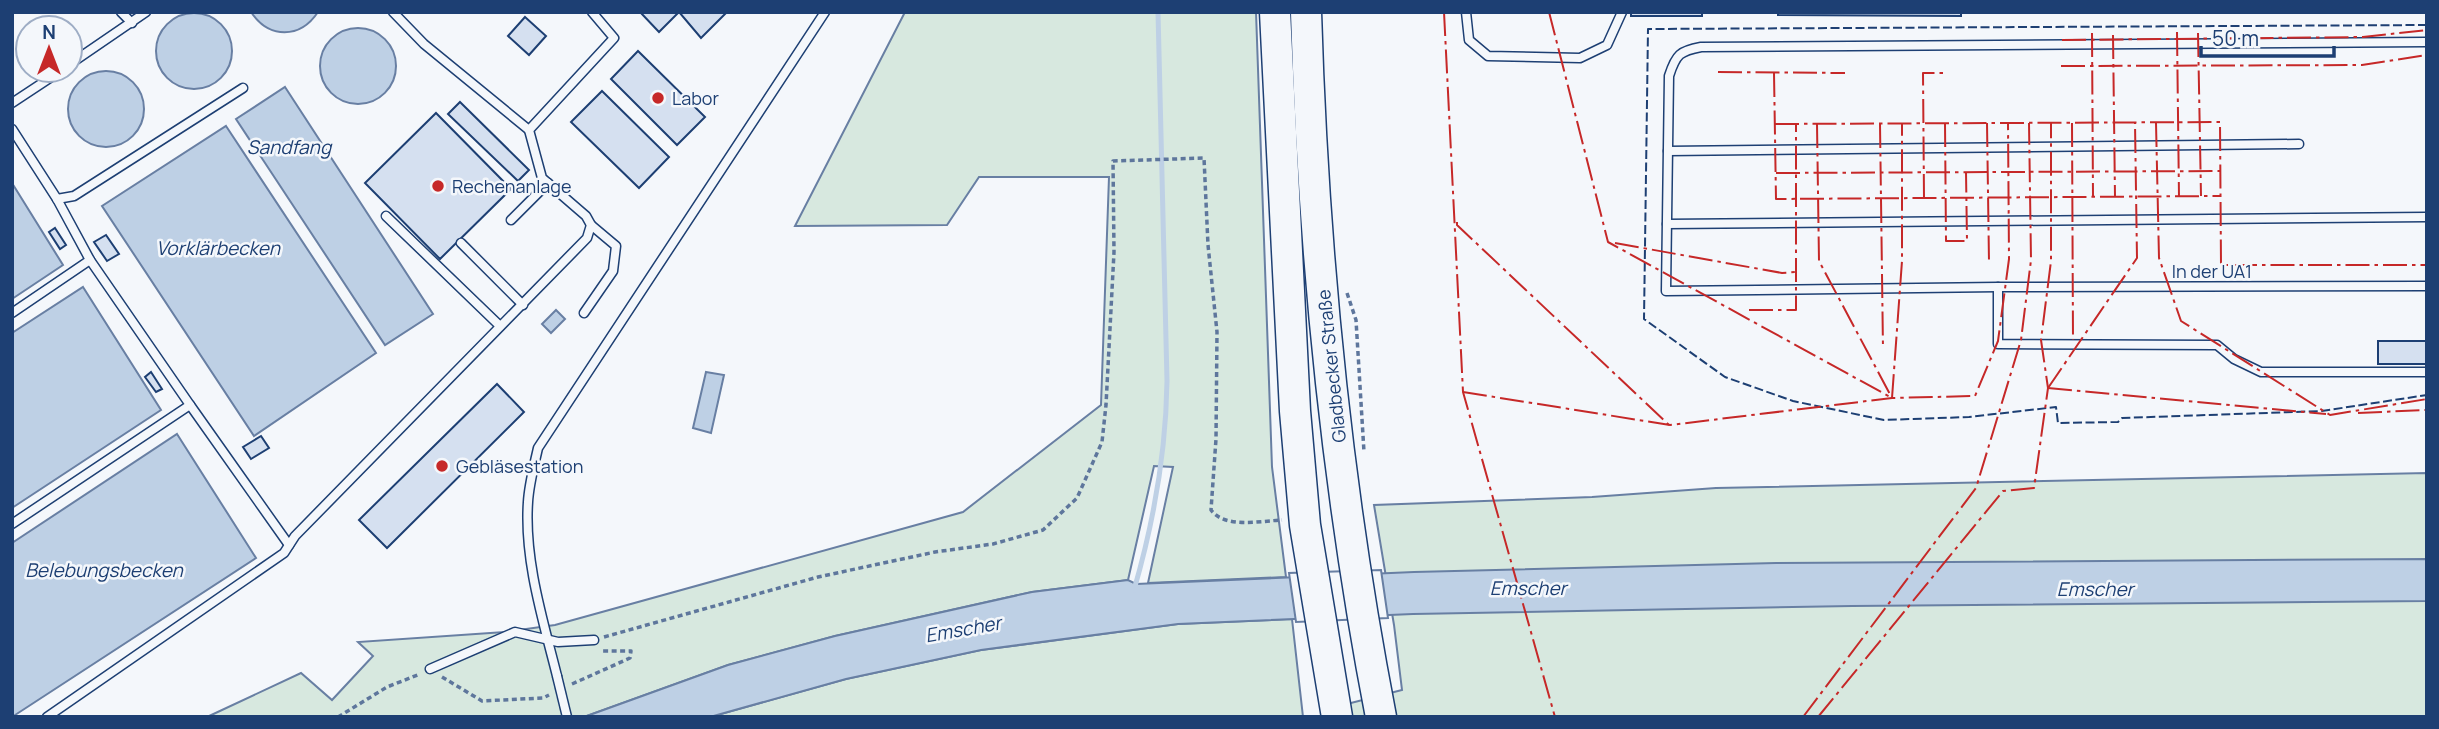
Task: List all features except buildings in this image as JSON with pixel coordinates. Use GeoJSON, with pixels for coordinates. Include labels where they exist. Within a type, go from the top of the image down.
{"type":"FeatureCollection","features":[{"type":"Feature","properties":{"kind":"highway","name":"Gladbecker Straße"},"geometry":{"type":"LineString","coordinates":[[1275,12],[1295,411],[1295,523],[1325,650],[1335,713]]}},
{"type":"Feature","properties":{"kind":"highway","name":"Gladbecker Straße"},"geometry":{"type":"LineString","coordinates":[[1306,12],[1312,155],[1322,273],[1349,520],[1368,652],[1381,717]]}},
{"type":"Feature","properties":{"kind":"highway"},"geometry":{"type":"LineString","coordinates":[[1368,652],[1389,717]]}},
{"type":"Feature","properties":{"kind":"lane"},"geometry":{"type":"LineString","coordinates":[[121,12],[132,23]]}},
{"type":"Feature","properties":{"kind":"lane"},"geometry":{"type":"LineString","coordinates":[[84,55],[146,12]]}},
{"type":"Feature","properties":{"kind":"lane"},"geometry":{"type":"LineString","coordinates":[[393,12],[424,44],[529,130],[542,178],[617,246],[613,271],[584,313]]}},
{"type":"Feature","properties":{"kind":"lane"},"geometry":{"type":"LineString","coordinates":[[529,130],[614,38],[592,12]]}},
{"type":"Feature","properties":{"kind":"lane"},"geometry":{"type":"LineString","coordinates":[[567,717],[537,600],[527,534],[528,499],[538,449],[825,12]]}},
{"type":"Feature","properties":{"kind":"lane"},"geometry":{"type":"LineString","coordinates":[[1466,12],[1469,40],[1488,56],[1580,58],[1607,45],[1622,12]]}},
{"type":"Feature","properties":{"kind":"lane"},"geometry":{"type":"LineString","coordinates":[[2427,42],[1702,47],[1684,51],[1674,61],[1670,76],[1667,224],[2427,217]]}},
{"type":"Feature","properties":{"kind":"lane"},"geometry":{"type":"LineString","coordinates":[[12,103],[41,84]]}},
{"type":"Feature","properties":{"kind":"lane"},"geometry":{"type":"LineString","coordinates":[[57,200],[74,196],[243,88]]}},
{"type":"Feature","properties":{"kind":"lane"},"geometry":{"type":"LineString","coordinates":[[12,129],[57,200],[90,260],[289,545]]}},
{"type":"Feature","properties":{"kind":"lane"},"geometry":{"type":"LineString","coordinates":[[1668,151],[2299,144]]}},
{"type":"Feature","properties":{"kind":"lane"},"geometry":{"type":"LineString","coordinates":[[511,220],[548,183]]}},
{"type":"Feature","properties":{"kind":"lane"},"geometry":{"type":"LineString","coordinates":[[386,216],[500,326]]}},
{"type":"Feature","properties":{"kind":"lane","name":"In der UA1"},"geometry":{"type":"LineString","coordinates":[[1667,224],[1666,290],[2427,286]]}},
{"type":"Feature","properties":{"kind":"lane"},"geometry":{"type":"LineString","coordinates":[[47,717],[284,553],[295,536],[366,461],[587,238],[592,225]]}},
{"type":"Feature","properties":{"kind":"lane"},"geometry":{"type":"LineString","coordinates":[[461,243],[523,305]]}},
{"type":"Feature","properties":{"kind":"lane"},"geometry":{"type":"LineString","coordinates":[[12,313],[90,260]]}},
{"type":"Feature","properties":{"kind":"lane"},"geometry":{"type":"LineString","coordinates":[[1998,287],[1998,344],[2217,345],[2234,359],[2261,372],[2427,372]]}},
{"type":"Feature","properties":{"kind":"lane"},"geometry":{"type":"LineString","coordinates":[[12,524],[190,405]]}},
{"type":"Feature","properties":{"kind":"lane"},"geometry":{"type":"LineString","coordinates":[[430,669],[515,632],[558,642],[594,640]]}},
{"type":"Feature","properties":{"kind":"path"},"geometry":{"type":"LineString","coordinates":[[630,658],[631,651],[599,651],[594,640],[818,577],[935,552],[993,544],[1042,530],[1077,498],[1102,442],[1106,405],[1114,252],[1113,160],[1204,158],[1208,245],[1217,332],[1216,439],[1211,510],[1226,521],[1295,523]]}},
{"type":"Feature","properties":{"kind":"path"},"geometry":{"type":"LineString","coordinates":[[1346,288],[1356,320],[1364,461]]}},
{"type":"Feature","properties":{"kind":"path"},"geometry":{"type":"LineString","coordinates":[[338,717],[387,687],[430,669],[482,701]]}},
{"type":"Feature","properties":{"kind":"shaded area"},"geometry":{"type":"Polygon","coordinates":[[[905,12],[1256,12],[1272,467],[1286,577],[1148,583],[1173,467],[1154,466],[1128,580],[1032,592],[835,636],[728,665],[584,717],[207,717],[301,673],[332,700],[373,656],[358,642],[505,632],[555,625],[963,512],[1101,405],[1109,177],[979,177],[947,225],[795,226],[905,12]]]}},
{"type":"Feature","properties":{"kind":"shaded area"},"geometry":{"type":"Polygon","coordinates":[[[2427,473],[2427,717],[1341,717],[1339,706],[1402,690],[1374,505],[1592,497],[1716,488],[2427,473]]]}},
{"type":"Feature","properties":{"kind":"shaded area"},"geometry":{"type":"Polygon","coordinates":[[[1292,619],[1303,717],[710,717],[846,679],[981,650],[1178,624],[1292,619]]]}},
{"type":"Feature","properties":{"kind":"water"},"geometry":{"type":"Polygon","coordinates":[[[251,12],[318,12],[302,27],[284,32],[267,27],[251,12]]]}},
{"type":"Feature","properties":{"kind":"water"},"geometry":{"type":"Polygon","coordinates":[[[194,13],[209,16],[221,24],[229,36],[232,51],[229,66],[221,78],[209,86],[194,89],[179,86],[167,78],[159,66],[156,51],[159,36],[167,24],[179,16],[194,13]]]}},
{"type":"Feature","properties":{"kind":"water"},"geometry":{"type":"Polygon","coordinates":[[[358,28],[373,31],[385,39],[393,51],[396,66],[393,81],[385,93],[373,101],[358,104],[343,101],[331,93],[323,81],[320,66],[323,51],[331,39],[343,31],[358,28]]]}},
{"type":"Feature","properties":{"kind":"water"},"geometry":{"type":"Polygon","coordinates":[[[106,71],[121,74],[133,82],[143,102],[143,116],[138,130],[127,141],[106,147],[91,144],[79,136],[71,124],[68,109],[71,94],[77,84],[84,84],[84,78],[91,74],[106,71]]]}},
{"type":"Feature","properties":{"kind":"water","name":"Sandfang"},"geometry":{"type":"Polygon","coordinates":[[[285,87],[433,314],[385,345],[236,119],[285,87]]]}},
{"type":"Feature","properties":{"kind":"water","name":"Vorklärbecken"},"geometry":{"type":"Polygon","coordinates":[[[226,126],[376,353],[254,436],[102,206],[226,126]]]}},
{"type":"Feature","properties":{"kind":"water"},"geometry":{"type":"Polygon","coordinates":[[[12,183],[63,265],[12,299],[12,183]]]}},
{"type":"Feature","properties":{"kind":"water","name":"Belebungsbecken"},"geometry":{"type":"Polygon","coordinates":[[[83,287],[161,410],[12,508],[12,333],[83,287]]]}},
{"type":"Feature","properties":{"kind":"water"},"geometry":{"type":"Polygon","coordinates":[[[556,310],[565,319],[551,333],[542,324],[556,310]]]}},
{"type":"Feature","properties":{"kind":"water"},"geometry":{"type":"Polygon","coordinates":[[[706,372],[724,375],[711,433],[693,428],[706,372]]]}},
{"type":"Feature","properties":{"kind":"water","name":"Belebungsbecken"},"geometry":{"type":"Polygon","coordinates":[[[177,434],[256,558],[12,717],[12,543],[177,434]]]}},
{"type":"Feature","properties":{"kind":"water","name":"Emscher"},"geometry":{"type":"Polygon","coordinates":[[[2427,559],[2427,601],[1852,606],[1413,614],[1178,624],[981,650],[846,679],[710,717],[584,717],[728,665],[835,636],[1032,592],[1128,580],[1136,584],[1414,572],[1776,563],[2427,559]]]}},
{"type":"Feature","properties":{"kind":"pier"},"geometry":{"type":"Polygon","coordinates":[[[1381,570],[1388,618],[1296,622],[1289,573],[1381,570]]]}},
{"type":"Feature","properties":{"kind":"waterway"},"geometry":{"type":"LineString","coordinates":[[1134,590],[1158,487],[1166,408],[1158,12]]}},
{"type":"Feature","properties":{"kind":"fence"},"geometry":{"type":"LineString","coordinates":[[2427,25],[1648,29],[1644,319],[1725,377],[1793,401],[1884,420],[1969,417],[2056,407],[2058,423],[2118,422],[2122,418],[2322,411],[2427,395]]}},
{"type":"Feature","properties":{"kind":"power"},"geometry":{"type":"LineString","coordinates":[[1444,12],[1463,392],[1555,717]]}},
{"type":"Feature","properties":{"kind":"power"},"geometry":{"type":"LineString","coordinates":[[1549,12],[1608,242],[1892,398]]}},
{"type":"Feature","properties":{"kind":"power"},"geometry":{"type":"LineString","coordinates":[[2062,40],[2363,37],[2427,30]]}},
{"type":"Feature","properties":{"kind":"power"},"geometry":{"type":"LineString","coordinates":[[2177,32],[2179,197]]}},
{"type":"Feature","properties":{"kind":"power"},"geometry":{"type":"LineString","coordinates":[[2092,33],[2093,197]]}},
{"type":"Feature","properties":{"kind":"power"},"geometry":{"type":"LineString","coordinates":[[2198,33],[2201,196]]}},
{"type":"Feature","properties":{"kind":"power"},"geometry":{"type":"LineString","coordinates":[[2113,35],[2115,197]]}},
{"type":"Feature","properties":{"kind":"power"},"geometry":{"type":"LineString","coordinates":[[2061,66],[2362,65],[2427,55]]}},
{"type":"Feature","properties":{"kind":"power"},"geometry":{"type":"LineString","coordinates":[[1718,72],[1845,73]]}},
{"type":"Feature","properties":{"kind":"power"},"geometry":{"type":"LineString","coordinates":[[1774,73],[1776,199],[2221,196]]}},
{"type":"Feature","properties":{"kind":"power"},"geometry":{"type":"LineString","coordinates":[[1924,198],[1923,73],[1946,73]]}},
{"type":"Feature","properties":{"kind":"power"},"geometry":{"type":"LineString","coordinates":[[1775,124],[2220,122],[2221,265],[2427,265]]}},
{"type":"Feature","properties":{"kind":"power"},"geometry":{"type":"LineString","coordinates":[[1945,123],[1946,241],[1967,241],[1966,172]]}},
{"type":"Feature","properties":{"kind":"power"},"geometry":{"type":"LineString","coordinates":[[1987,123],[1989,262]]}},
{"type":"Feature","properties":{"kind":"power"},"geometry":{"type":"LineString","coordinates":[[1463,392],[1670,425],[1892,398],[1975,396],[1998,341],[2009,259],[2008,123]]}},
{"type":"Feature","properties":{"kind":"power"},"geometry":{"type":"LineString","coordinates":[[1803,717],[1976,488],[2021,340],[2031,260],[2029,123]]}},
{"type":"Feature","properties":{"kind":"power"},"geometry":{"type":"LineString","coordinates":[[1818,717],[2003,491],[2034,488],[2048,388],[2041,340],[2051,261],[2051,123]]}},
{"type":"Feature","properties":{"kind":"power"},"geometry":{"type":"LineString","coordinates":[[2072,123],[2073,340]]}},
{"type":"Feature","properties":{"kind":"power"},"geometry":{"type":"LineString","coordinates":[[2048,388],[2137,258],[2135,123]]}},
{"type":"Feature","properties":{"kind":"power"},"geometry":{"type":"LineString","coordinates":[[2156,123],[2159,258],[2181,321],[2330,415],[2427,399]]}},
{"type":"Feature","properties":{"kind":"power"},"geometry":{"type":"LineString","coordinates":[[1749,310],[1796,310],[1796,124]]}},
{"type":"Feature","properties":{"kind":"power"},"geometry":{"type":"LineString","coordinates":[[1817,124],[1819,261],[1892,398]]}},
{"type":"Feature","properties":{"kind":"power"},"geometry":{"type":"LineString","coordinates":[[1880,124],[1883,349]]}},
{"type":"Feature","properties":{"kind":"power"},"geometry":{"type":"LineString","coordinates":[[1892,398],[1902,261],[1902,124]]}},
{"type":"Feature","properties":{"kind":"power"},"geometry":{"type":"LineString","coordinates":[[1776,173],[2221,171]]}},
{"type":"Feature","properties":{"kind":"power"},"geometry":{"type":"LineString","coordinates":[[1457,222],[1457,225],[1669,425]]}},
{"type":"Feature","properties":{"kind":"power"},"geometry":{"type":"LineString","coordinates":[[1615,243],[1782,273],[1796,272]]}},
{"type":"Feature","properties":{"kind":"power"},"geometry":{"type":"LineString","coordinates":[[2048,388],[2326,414]]}},
{"type":"Feature","properties":{"kind":"power"},"geometry":{"type":"LineString","coordinates":[[2358,413],[2427,410]]}},
{"type":"Feature","properties":{"kind":"place","name":"Labor"},"geometry":{"type":"Point","coordinates":[658,98]}},
{"type":"Feature","properties":{"kind":"place","name":"Rechenanlage"},"geometry":{"type":"Point","coordinates":[438,186]}},
{"type":"Feature","properties":{"kind":"place","name":"Gebläsestation"},"geometry":{"type":"Point","coordinates":[442,466]}}]}
